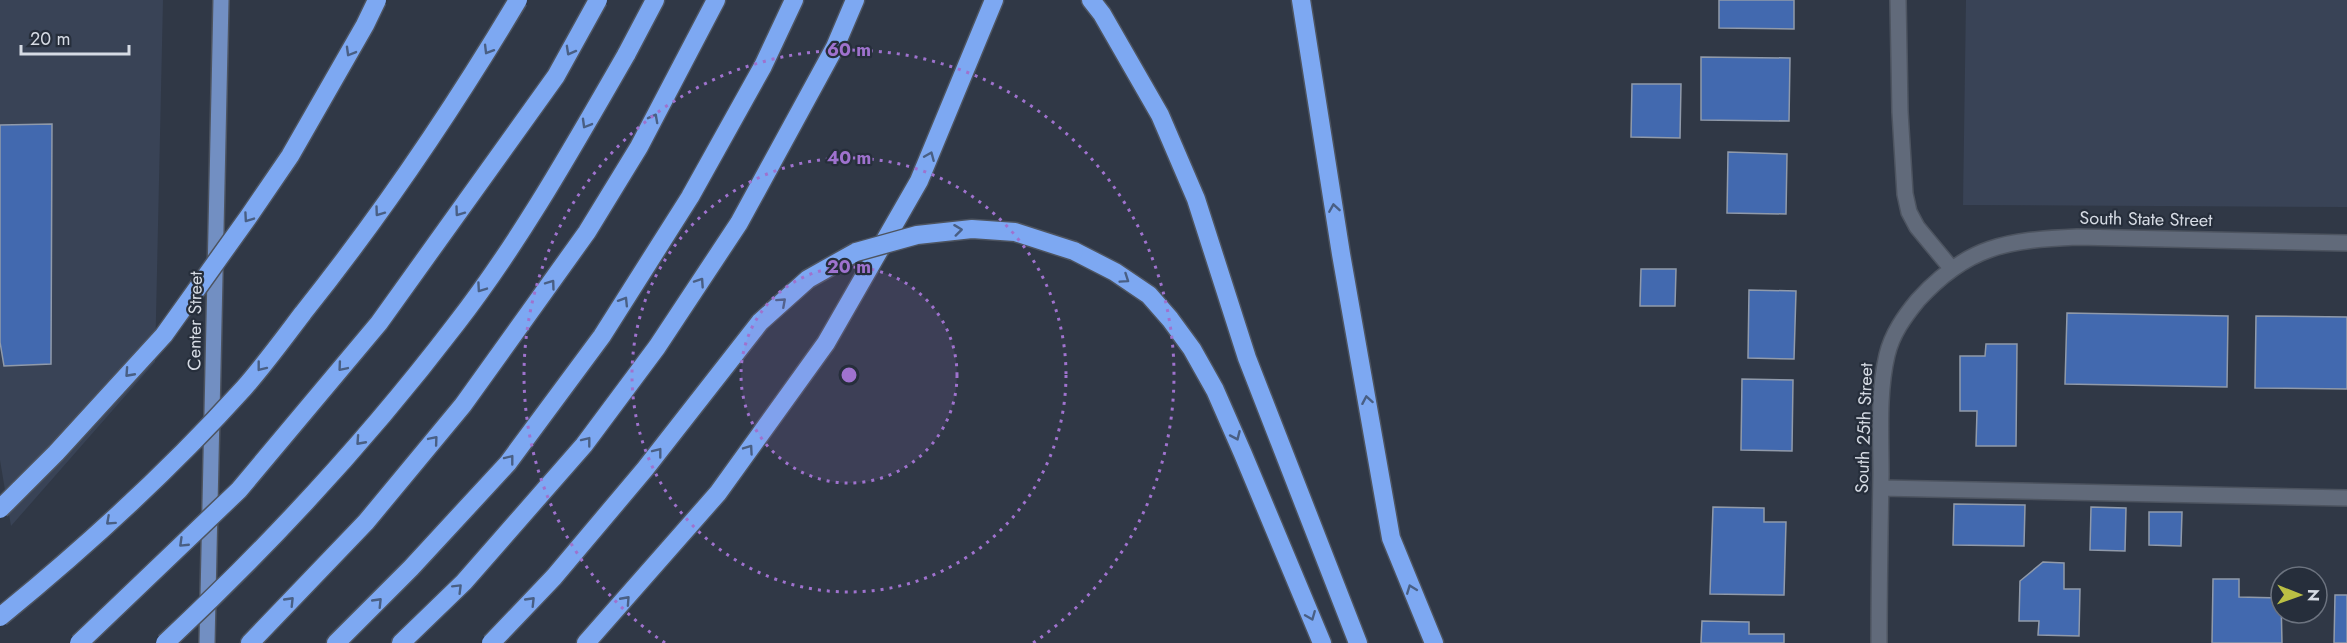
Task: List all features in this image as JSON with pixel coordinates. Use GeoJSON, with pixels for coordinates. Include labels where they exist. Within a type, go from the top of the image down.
{"type":"FeatureCollection","features":[{"type":"Feature","properties":{"kind":"highway"},"geometry":{"type":"LineString","coordinates":[[0,509],[56,453],[164,335],[290,156],[377,0]]}},
{"type":"Feature","properties":{"kind":"highway"},"geometry":{"type":"LineString","coordinates":[[0,617],[41,584],[155,482],[245,386],[333,276],[415,164],[518,0]]}},
{"type":"Feature","properties":{"kind":"highway"},"geometry":{"type":"LineString","coordinates":[[79,643],[239,490],[379,323],[556,76],[598,0]]}},
{"type":"Feature","properties":{"kind":"highway"},"geometry":{"type":"LineString","coordinates":[[165,643],[284,527],[375,424],[456,324],[507,252],[558,172],[655,0]]}},
{"type":"Feature","properties":{"kind":"highway"},"geometry":{"type":"LineString","coordinates":[[250,643],[366,522],[463,405],[588,232],[639,147],[716,0]]}},
{"type":"Feature","properties":{"kind":"highway"},"geometry":{"type":"LineString","coordinates":[[336,643],[411,568],[508,463],[602,336],[690,197],[763,66],[794,0]]}},
{"type":"Feature","properties":{"kind":"highway"},"geometry":{"type":"LineString","coordinates":[[401,643],[464,582],[584,445],[657,346],[739,223],[835,47],[855,0]]}},
{"type":"Feature","properties":{"kind":"highway"},"geometry":{"type":"LineString","coordinates":[[586,643],[718,493],[826,343],[920,181],[993,0]]}},
{"type":"Feature","properties":{"kind":"highway"},"geometry":{"type":"LineString","coordinates":[[1091,0],[1102,14],[1160,115],[1196,199],[1247,358],[1358,643]]}},
{"type":"Feature","properties":{"kind":"highway"},"geometry":{"type":"LineString","coordinates":[[1301,0],[1341,254],[1391,538],[1434,643]]}},
{"type":"Feature","properties":{"kind":"highway"},"geometry":{"type":"LineString","coordinates":[[491,643],[554,577],[637,478],[760,322],[808,279],[856,252],[917,236],[972,229],[1016,232],[1074,251],[1115,272],[1149,295],[1170,319],[1192,349],[1215,390],[1323,643]]}},
{"type":"Feature","properties":{"kind":"main road","name":"Center Street"},"geometry":{"type":"LineString","coordinates":[[207,643],[221,0]]}},
{"type":"Feature","properties":{"kind":"street"},"geometry":{"type":"LineString","coordinates":[[1898,0],[1900,112],[1905,194],[1909,212],[1917,227],[1951,268]]}},
{"type":"Feature","properties":{"kind":"street","name":"South State Street"},"geometry":{"type":"LineString","coordinates":[[1951,268],[1975,254],[2009,243],[2039,239],[2077,237],[2347,243]]}},
{"type":"Feature","properties":{"kind":"street","name":"South 25th Street"},"geometry":{"type":"LineString","coordinates":[[1879,643],[1883,380],[1893,334],[1910,309],[1951,268]]}},
{"type":"Feature","properties":{"kind":"street"},"geometry":{"type":"LineString","coordinates":[[1881,488],[2347,498]]}},
{"type":"Feature","properties":{"kind":"shaded area"},"geometry":{"type":"Polygon","coordinates":[[[0,0],[163,0],[155,362],[11,526],[0,460],[0,0]]]}},
{"type":"Feature","properties":{"kind":"shaded area"},"geometry":{"type":"Polygon","coordinates":[[[1966,0],[2347,0],[2347,207],[1963,205],[1966,0]]]}},
{"type":"Feature","properties":{"kind":"building"},"geometry":{"type":"Polygon","coordinates":[[[1719,0],[1794,0],[1794,29],[1719,28],[1719,0]]]}},
{"type":"Feature","properties":{"kind":"building"},"geometry":{"type":"Polygon","coordinates":[[[1701,57],[1790,58],[1789,121],[1701,120],[1701,57]]]}},
{"type":"Feature","properties":{"kind":"building"},"geometry":{"type":"Polygon","coordinates":[[[1632,84],[1681,84],[1680,138],[1631,137],[1632,84]]]}},
{"type":"Feature","properties":{"kind":"building"},"geometry":{"type":"Polygon","coordinates":[[[52,124],[51,364],[4,366],[0,342],[0,125],[52,124]]]}},
{"type":"Feature","properties":{"kind":"building"},"geometry":{"type":"Polygon","coordinates":[[[1728,152],[1787,154],[1786,214],[1727,213],[1728,152]]]}},
{"type":"Feature","properties":{"kind":"building"},"geometry":{"type":"Polygon","coordinates":[[[1641,269],[1676,269],[1675,306],[1640,306],[1641,269]]]}},
{"type":"Feature","properties":{"kind":"building"},"geometry":{"type":"Polygon","coordinates":[[[1749,290],[1796,291],[1794,359],[1748,358],[1749,290]]]}},
{"type":"Feature","properties":{"kind":"building"},"geometry":{"type":"Polygon","coordinates":[[[2067,313],[2228,316],[2227,387],[2065,384],[2067,313]]]}},
{"type":"Feature","properties":{"kind":"building"},"geometry":{"type":"Polygon","coordinates":[[[2256,316],[2347,317],[2347,389],[2255,388],[2256,316]]]}},
{"type":"Feature","properties":{"kind":"building"},"geometry":{"type":"Polygon","coordinates":[[[1986,344],[2017,344],[2016,446],[1976,446],[1977,411],[1960,411],[1960,356],[1985,356],[1986,344]]]}},
{"type":"Feature","properties":{"kind":"building"},"geometry":{"type":"Polygon","coordinates":[[[1742,379],[1793,380],[1792,451],[1741,450],[1742,379]]]}},
{"type":"Feature","properties":{"kind":"building"},"geometry":{"type":"Polygon","coordinates":[[[1954,504],[2025,505],[2024,546],[1953,545],[1954,504]]]}},
{"type":"Feature","properties":{"kind":"building"},"geometry":{"type":"Polygon","coordinates":[[[1713,507],[1764,508],[1764,522],[1786,522],[1784,595],[1710,594],[1713,507]]]}},
{"type":"Feature","properties":{"kind":"building"},"geometry":{"type":"Polygon","coordinates":[[[2091,507],[2126,508],[2125,551],[2090,550],[2091,507]]]}},
{"type":"Feature","properties":{"kind":"building"},"geometry":{"type":"Polygon","coordinates":[[[2149,512],[2182,512],[2181,546],[2149,545],[2149,512]]]}},
{"type":"Feature","properties":{"kind":"building"},"geometry":{"type":"Polygon","coordinates":[[[2043,562],[2064,563],[2064,589],[2080,589],[2079,636],[2038,635],[2039,621],[2019,621],[2020,581],[2043,562]]]}},
{"type":"Feature","properties":{"kind":"building"},"geometry":{"type":"Polygon","coordinates":[[[2213,579],[2239,579],[2239,597],[2269,598],[2269,625],[2282,625],[2282,643],[2212,643],[2213,579]]]}},
{"type":"Feature","properties":{"kind":"building"},"geometry":{"type":"Polygon","coordinates":[[[2335,595],[2347,595],[2347,643],[2334,643],[2335,595]]]}},
{"type":"Feature","properties":{"kind":"building"},"geometry":{"type":"Polygon","coordinates":[[[1702,621],[1749,622],[1749,634],[1784,634],[1784,643],[1701,643],[1702,621]]]}}]}
